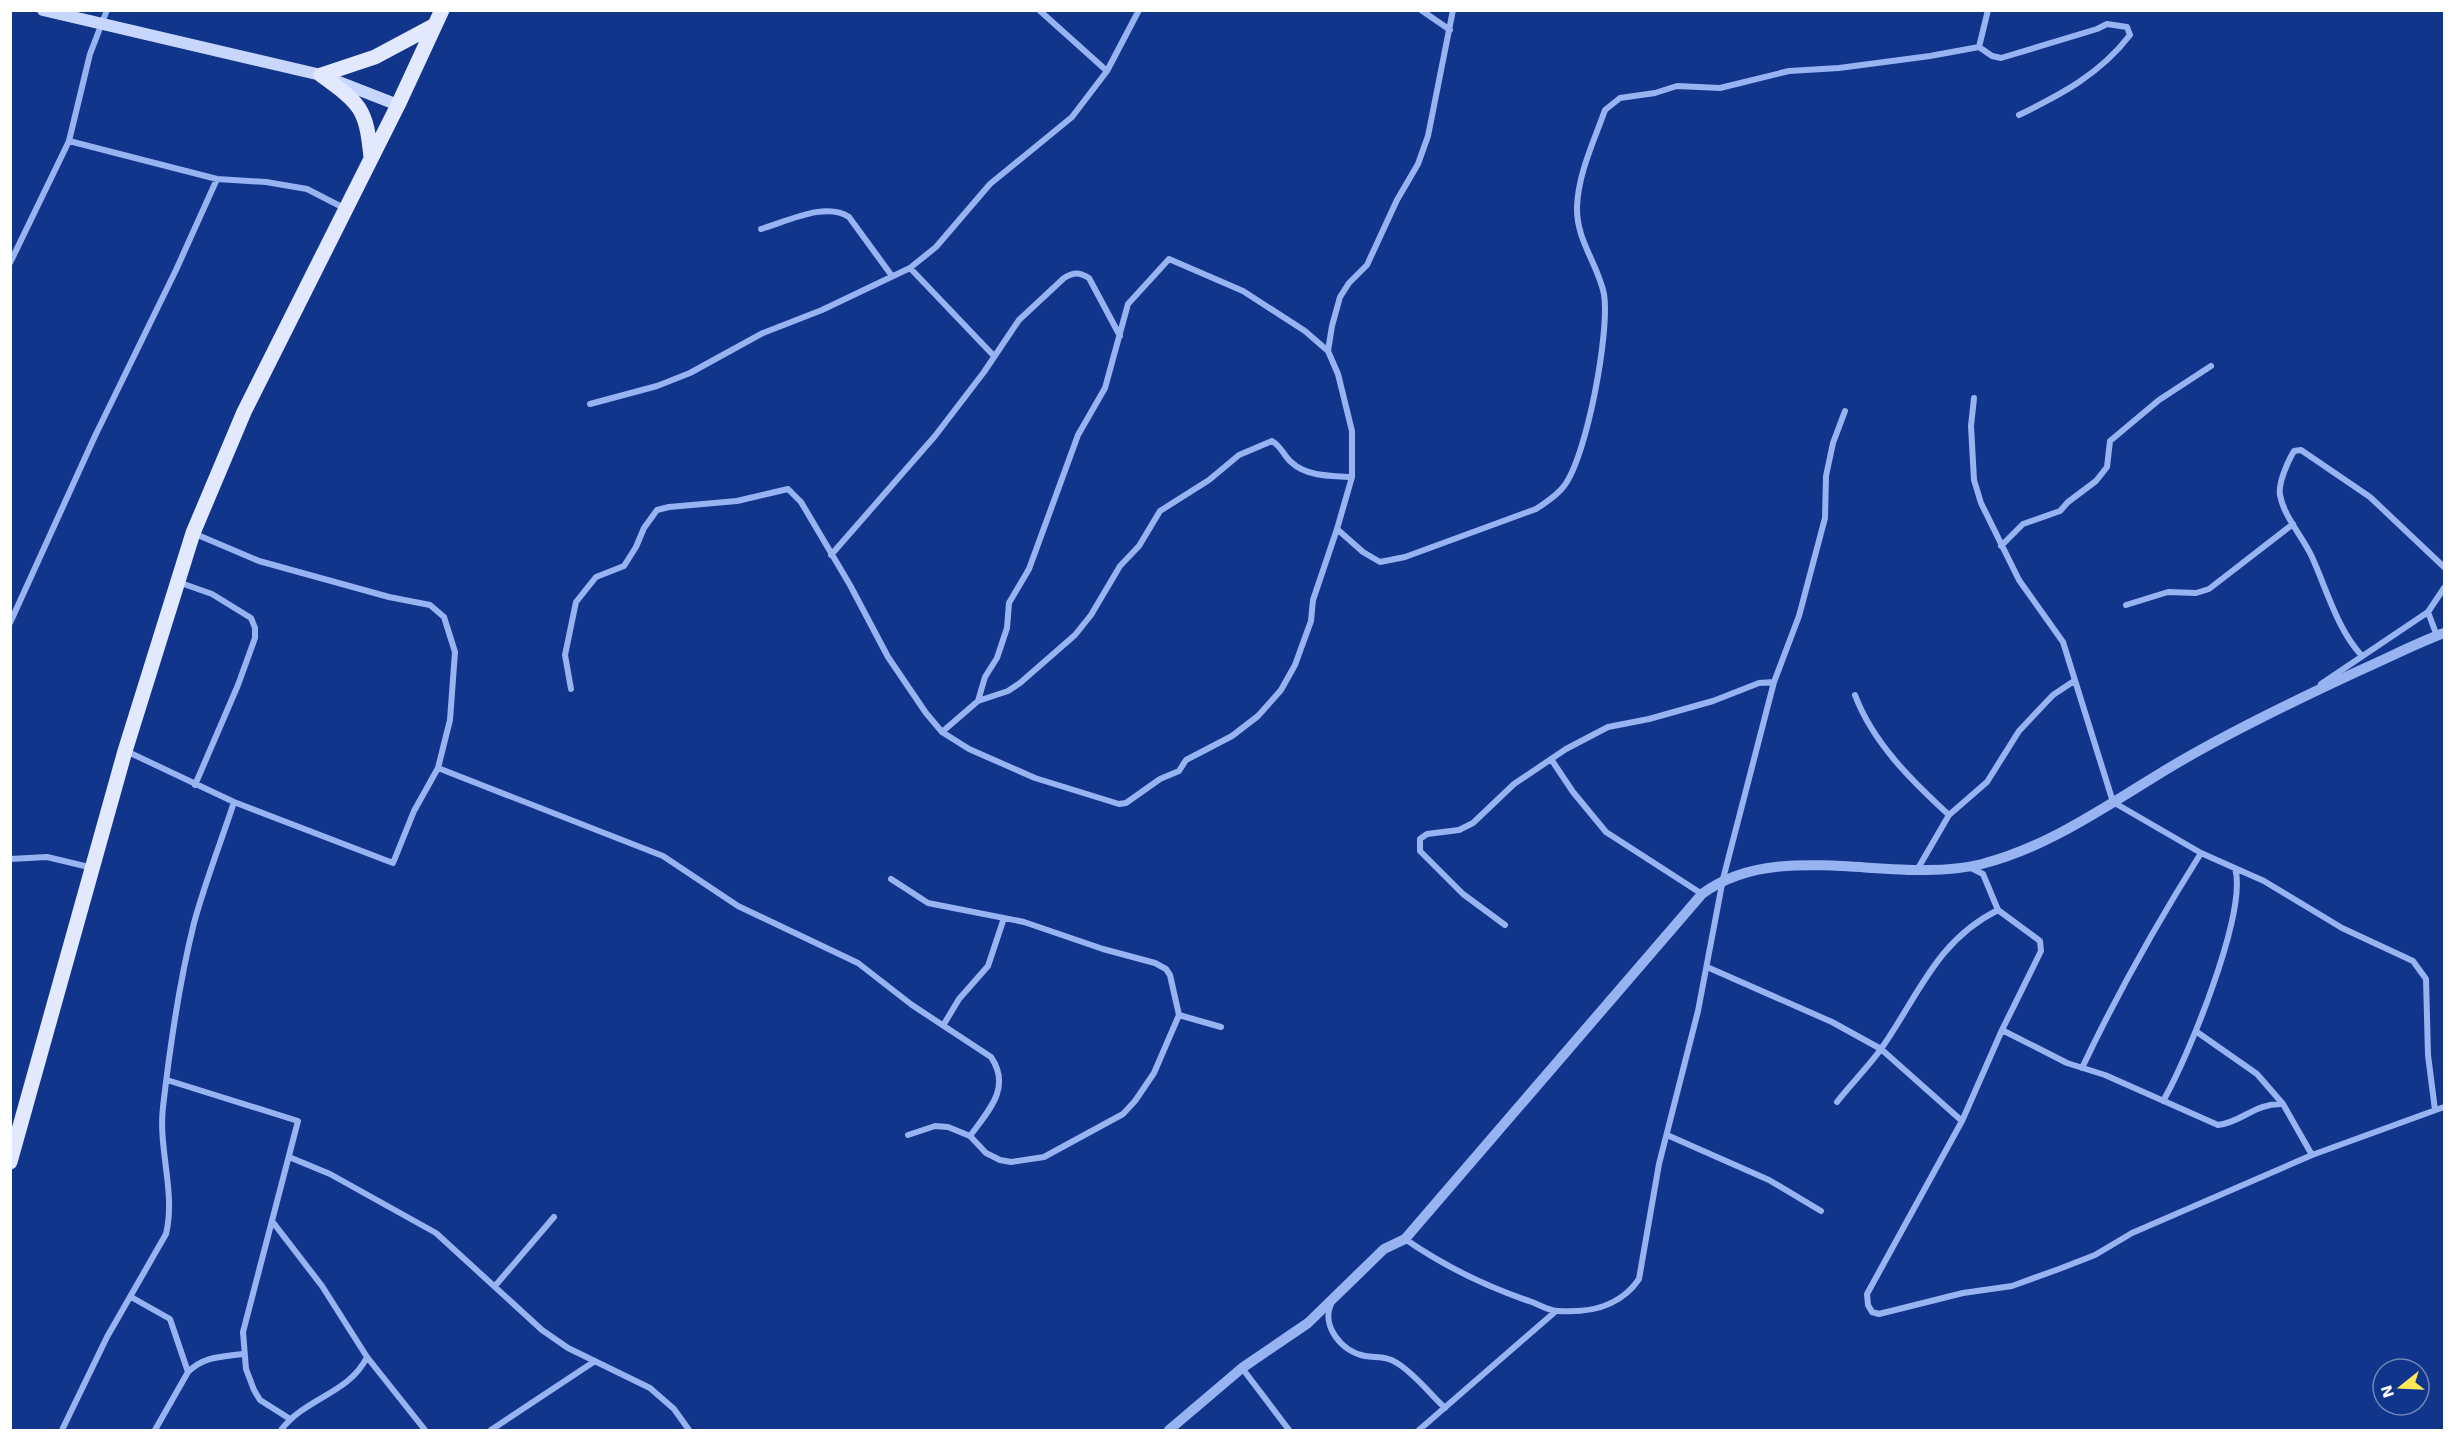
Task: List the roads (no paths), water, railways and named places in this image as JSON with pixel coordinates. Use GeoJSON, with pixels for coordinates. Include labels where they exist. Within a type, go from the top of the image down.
{"type":"FeatureCollection","features":[{"type":"Feature","properties":{"kind":"main road"},"geometry":{"type":"LineString","coordinates":[[43,10],[102,26],[321,75],[398,105]]}},
{"type":"Feature","properties":{"kind":"main road"},"geometry":{"type":"LineString","coordinates":[[10,1162],[125,751],[193,533],[244,412],[344,208],[398,105],[441,10]]}},
{"type":"Feature","properties":{"kind":"main road"},"geometry":{"type":"LineString","coordinates":[[321,75],[375,57],[433,27]]}},
{"type":"Feature","properties":{"kind":"main road"},"geometry":{"type":"LineString","coordinates":[[321,75],[362,110],[368,125],[371,157]]}},
{"type":"Feature","properties":{"kind":"street"},"geometry":{"type":"LineString","coordinates":[[10,263],[69,141],[90,54],[107,10]]}},
{"type":"Feature","properties":{"kind":"street"},"geometry":{"type":"LineString","coordinates":[[1039,10],[1107,71]]}},
{"type":"Feature","properties":{"kind":"street"},"geometry":{"type":"LineString","coordinates":[[590,404],[657,386],[690,373],[763,333],[910,268],[936,247],[990,184],[1072,117],[1107,71],[1139,10]]}},
{"type":"Feature","properties":{"kind":"street"},"geometry":{"type":"LineString","coordinates":[[1422,10],[1450,30]]}},
{"type":"Feature","properties":{"kind":"street"},"geometry":{"type":"LineString","coordinates":[[1328,351],[1340,297],[1349,283],[1367,265],[1397,200],[1418,164],[1428,136],[1454,10]]}},
{"type":"Feature","properties":{"kind":"street"},"geometry":{"type":"LineString","coordinates":[[1979,47],[1988,10]]}},
{"type":"Feature","properties":{"kind":"street"},"geometry":{"type":"LineString","coordinates":[[1337,529],[1363,552],[1380,562],[1390,561],[1536,509],[1552,499],[1566,484],[1586,438],[1596,390],[1605,313],[1604,295],[1581,235],[1577,209],[1579,189],[1605,110],[1620,98],[1655,93],[1677,86],[1720,88],[1789,70],[1850,66],[1979,47],[1992,56],[2001,58],[2107,24],[2127,27],[2130,35],[2088,78],[2019,115]]}},
{"type":"Feature","properties":{"kind":"street"},"geometry":{"type":"LineString","coordinates":[[69,141],[217,179],[266,182],[307,189],[344,208]]}},
{"type":"Feature","properties":{"kind":"street"},"geometry":{"type":"LineString","coordinates":[[10,623],[95,436],[217,179]]}},
{"type":"Feature","properties":{"kind":"street"},"geometry":{"type":"LineString","coordinates":[[761,229],[830,210],[842,212],[849,217],[892,276]]}},
{"type":"Feature","properties":{"kind":"street"},"geometry":{"type":"LineString","coordinates":[[10,243],[18,245]]}},
{"type":"Feature","properties":{"kind":"street"},"geometry":{"type":"LineString","coordinates":[[571,689],[565,652],[576,602],[596,577],[624,566],[644,528],[657,510],[737,501],[788,489],[798,496],[888,657],[942,732],[969,749],[1035,778],[1112,802],[1126,803],[1160,778],[1179,771],[1186,760],[1232,736],[1258,716],[1281,690],[1295,665],[1311,621],[1313,600],[1352,477],[1352,431],[1338,374],[1328,351],[1305,331],[1243,291],[1168,258],[1128,304],[1105,388],[1078,435],[1029,569],[1009,603],[1007,628],[997,658],[985,677],[978,701]]}},
{"type":"Feature","properties":{"kind":"street"},"geometry":{"type":"LineString","coordinates":[[910,268],[994,356]]}},
{"type":"Feature","properties":{"kind":"street"},"geometry":{"type":"LineString","coordinates":[[831,555],[935,436],[979,379],[1019,320],[1072,274],[1081,273],[1096,287],[1121,336]]}},
{"type":"Feature","properties":{"kind":"street"},"geometry":{"type":"LineString","coordinates":[[2001,546],[2023,524],[2060,512],[2073,497],[2096,481],[2107,467],[2110,441],[2159,400],[2211,366]]}},
{"type":"Feature","properties":{"kind":"street"},"geometry":{"type":"LineString","coordinates":[[1974,398],[1971,426],[1974,480],[2001,546],[2019,580],[2062,642],[2113,802],[2201,853],[2264,881],[2342,928],[2413,961],[2422,970],[2426,980],[2428,1054],[2435,1110]]}},
{"type":"Feature","properties":{"kind":"street"},"geometry":{"type":"LineString","coordinates":[[1405,1239],[1437,1261],[1463,1274],[1556,1311],[1596,1310],[1608,1306],[1632,1288],[1639,1279],[1659,1164],[1707,967],[1724,879],[1773,682],[1799,616],[1825,518],[1825,493],[1833,443],[1845,411]]}},
{"type":"Feature","properties":{"kind":"street"},"geometry":{"type":"LineString","coordinates":[[942,732],[978,701],[1008,692],[1075,635],[1091,615],[1120,566],[1139,546],[1160,511],[1209,480],[1239,455],[1272,441],[1301,469],[1317,475],[1352,477]]}},
{"type":"Feature","properties":{"kind":"street"},"geometry":{"type":"LineString","coordinates":[[2362,656],[2352,645],[2325,592],[2312,557],[2293,524],[2280,494],[2284,475],[2292,454],[2297,448],[2370,497],[2445,567]]}},
{"type":"Feature","properties":{"kind":"street"},"geometry":{"type":"LineString","coordinates":[[2126,605],[2168,592],[2196,593],[2209,589],[2293,524]]}},
{"type":"Feature","properties":{"kind":"street"},"geometry":{"type":"LineString","coordinates":[[125,751],[234,802],[393,863],[414,811],[438,768],[450,720],[455,652],[444,617],[430,605],[389,597],[259,561],[193,533]]}},
{"type":"Feature","properties":{"kind":"street"},"geometry":{"type":"LineString","coordinates":[[177,582],[212,594],[251,618],[255,628],[255,638],[238,685],[195,785]]}},
{"type":"Feature","properties":{"kind":"street"},"geometry":{"type":"LineString","coordinates":[[2303,696],[2428,612],[2445,588]]}},
{"type":"Feature","properties":{"kind":"street"},"geometry":{"type":"LineString","coordinates":[[1169,1431],[1242,1368],[1308,1323],[1384,1249],[1405,1239],[1702,894],[1724,879],[1758,870],[1798,866],[1929,871],[1968,867],[2002,858],[2033,846],[2113,802],[2196,752],[2303,696],[2441,635],[2428,612]]}},
{"type":"Feature","properties":{"kind":"street"},"geometry":{"type":"LineString","coordinates":[[1917,870],[1949,815],[1987,782],[2019,731],[2053,695],[2074,681]]}},
{"type":"Feature","properties":{"kind":"street"},"geometry":{"type":"LineString","coordinates":[[1505,925],[1448,880],[1420,851],[1420,839],[1427,834],[1459,830],[1473,823],[1514,784],[1551,759],[1608,727],[1649,719],[1713,701],[1759,683],[1773,682]]}},
{"type":"Feature","properties":{"kind":"street"},"geometry":{"type":"LineString","coordinates":[[1855,695],[1860,708],[1902,771],[1949,815]]}},
{"type":"Feature","properties":{"kind":"street"},"geometry":{"type":"LineString","coordinates":[[1551,759],[1577,797],[1606,832],[1702,894]]}},
{"type":"Feature","properties":{"kind":"street"},"geometry":{"type":"LineString","coordinates":[[438,768],[663,856],[738,906],[858,963],[912,1005],[991,1057],[999,1068],[999,1096],[970,1136]]}},
{"type":"Feature","properties":{"kind":"street"},"geometry":{"type":"LineString","coordinates":[[62,1431],[107,1337],[162,1242],[170,1221],[162,1145],[162,1109],[195,923],[234,802]]}},
{"type":"Feature","properties":{"kind":"street"},"geometry":{"type":"LineString","coordinates":[[2082,1068],[2110,1008],[2120,995],[2152,932],[2201,853]]}},
{"type":"Feature","properties":{"kind":"street"},"geometry":{"type":"LineString","coordinates":[[10,859],[47,857],[93,868]]}},
{"type":"Feature","properties":{"kind":"street"},"geometry":{"type":"LineString","coordinates":[[1968,867],[1983,874],[1998,910],[2042,946],[1962,1121],[1911,1218],[1867,1294],[1868,1305],[1872,1312],[1879,1314],[1963,1293],[2012,1286],[2031,1280],[2095,1254],[2132,1233],[2312,1155],[2445,1107]]}},
{"type":"Feature","properties":{"kind":"street"},"geometry":{"type":"LineString","coordinates":[[2163,1101],[2176,1078],[2191,1039],[2197,1032],[2204,1003],[2223,959],[2238,888],[2235,868]]}},
{"type":"Feature","properties":{"kind":"street"},"geometry":{"type":"LineString","coordinates":[[891,879],[928,903],[1004,918],[1160,965],[1170,975],[1179,1015],[1154,1073],[1135,1101],[1116,1117],[1044,1157],[1033,1160],[1000,1160],[986,1153],[970,1136],[948,1127],[936,1126],[908,1135]]}},
{"type":"Feature","properties":{"kind":"street"},"geometry":{"type":"LineString","coordinates":[[1837,1102],[1881,1049],[1939,956],[1963,932],[1998,910]]}},
{"type":"Feature","properties":{"kind":"street"},"geometry":{"type":"LineString","coordinates":[[944,1024],[959,999],[988,966],[1004,918]]}},
{"type":"Feature","properties":{"kind":"street"},"geometry":{"type":"LineString","coordinates":[[1707,967],[1832,1022],[1881,1049],[1962,1121]]}},
{"type":"Feature","properties":{"kind":"street"},"geometry":{"type":"LineString","coordinates":[[1179,1015],[1221,1027]]}},
{"type":"Feature","properties":{"kind":"street"},"geometry":{"type":"LineString","coordinates":[[2002,1030],[2082,1068],[2218,1125],[2226,1124],[2262,1106],[2283,1104]]}},
{"type":"Feature","properties":{"kind":"street"},"geometry":{"type":"LineString","coordinates":[[2197,1032],[2257,1074],[2283,1104],[2312,1155]]}},
{"type":"Feature","properties":{"kind":"street"},"geometry":{"type":"LineString","coordinates":[[167,1080],[297,1121],[246,1314],[243,1354],[254,1390],[260,1400],[290,1419]]}},
{"type":"Feature","properties":{"kind":"street"},"geometry":{"type":"LineString","coordinates":[[1666,1135],[1769,1180],[1821,1211]]}},
{"type":"Feature","properties":{"kind":"street"},"geometry":{"type":"LineString","coordinates":[[289,1157],[330,1174],[436,1233],[556,1341],[650,1388],[674,1409],[689,1431]]}},
{"type":"Feature","properties":{"kind":"street"},"geometry":{"type":"LineString","coordinates":[[495,1286],[554,1217]]}},
{"type":"Feature","properties":{"kind":"street"},"geometry":{"type":"LineString","coordinates":[[272,1221],[321,1286],[367,1357],[425,1431]]}},
{"type":"Feature","properties":{"kind":"street"},"geometry":{"type":"LineString","coordinates":[[1342,1290],[1330,1307],[1327,1319],[1331,1331],[1356,1353],[1397,1363],[1445,1408]]}},
{"type":"Feature","properties":{"kind":"street"},"geometry":{"type":"LineString","coordinates":[[131,1297],[170,1319],[188,1372]]}},
{"type":"Feature","properties":{"kind":"street"},"geometry":{"type":"LineString","coordinates":[[1419,1431],[1556,1311]]}},
{"type":"Feature","properties":{"kind":"street"},"geometry":{"type":"LineString","coordinates":[[155,1431],[188,1372],[203,1360],[243,1354]]}},
{"type":"Feature","properties":{"kind":"street"},"geometry":{"type":"LineString","coordinates":[[281,1431],[290,1419],[315,1400],[356,1377],[367,1357]]}},
{"type":"Feature","properties":{"kind":"street"},"geometry":{"type":"LineString","coordinates":[[491,1431],[595,1361]]}},
{"type":"Feature","properties":{"kind":"street"},"geometry":{"type":"LineString","coordinates":[[1242,1368],[1289,1431]]}}]}
